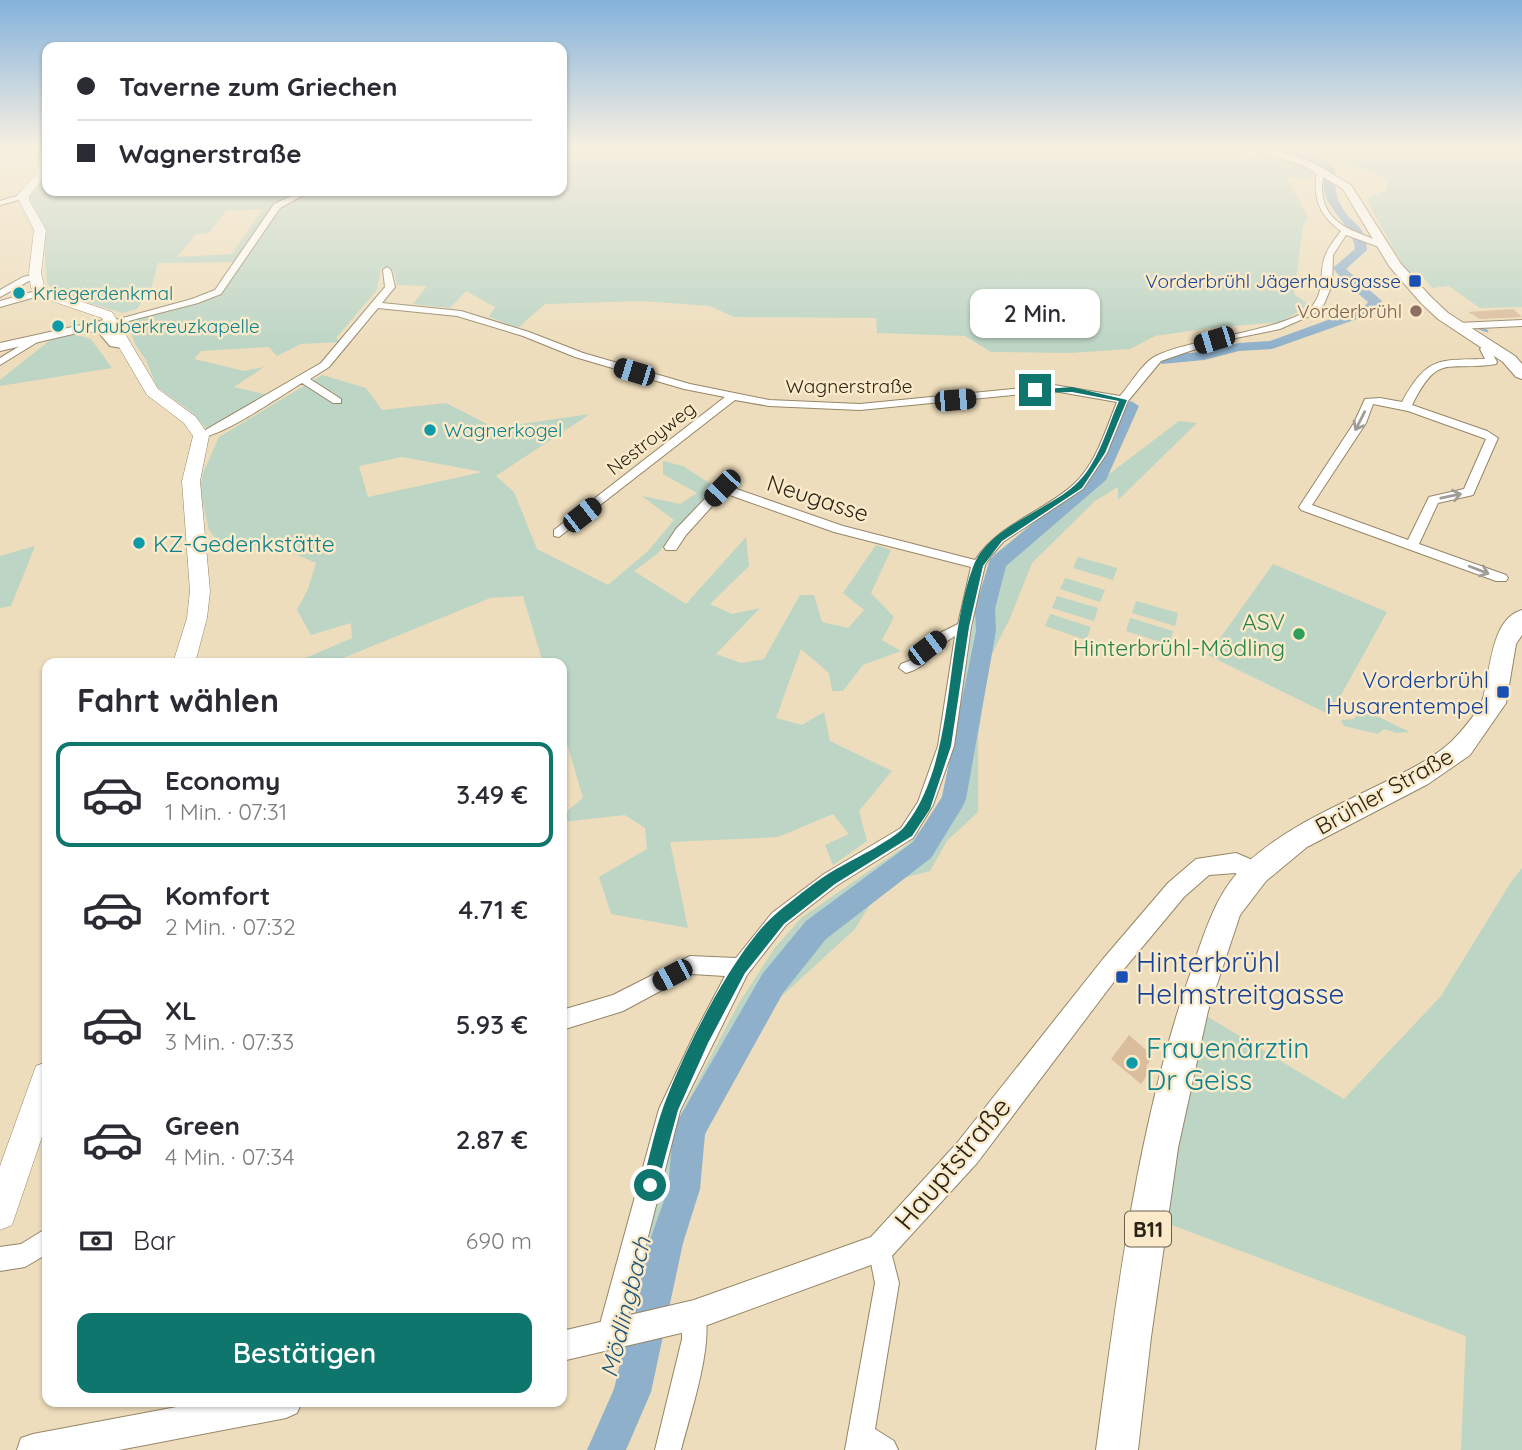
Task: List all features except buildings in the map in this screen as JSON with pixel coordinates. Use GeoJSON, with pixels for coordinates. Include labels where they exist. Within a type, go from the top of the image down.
{"type":"FeatureCollection","features":[{"type":"Feature","properties":{"kind":"main road"},"geometry":{"type":"LineString","coordinates":[[31,214],[40,230],[36,277],[38,288],[99,310],[113,322],[152,392],[190,420],[201,436],[191,481],[200,591],[197,618],[185,658]]}},
{"type":"Feature","properties":{"kind":"main road"},"geometry":{"type":"LineString","coordinates":[[1364,214],[1396,267],[1426,300],[1458,326],[1509,359],[1522,374]]}},
{"type":"Feature","properties":{"kind":"main road","name":"Brühler Straße"},"geometry":{"type":"LineString","coordinates":[[1256,872],[1297,839],[1419,777],[1461,748],[1494,703],[1505,643],[1522,618]]}},
{"type":"Feature","properties":{"kind":"main road","name":"B11"},"geometry":{"type":"LineString","coordinates":[[1117,1450],[1131,1338],[1161,1148],[1192,1011],[1228,908],[1256,872]]}},
{"type":"Feature","properties":{"kind":"main road"},"geometry":{"type":"LineString","coordinates":[[0,1213],[42,1091]]}},
{"type":"Feature","properties":{"kind":"street"},"geometry":{"type":"LineString","coordinates":[[0,348],[195,301],[218,292],[272,214]]}},
{"type":"Feature","properties":{"kind":"street"},"geometry":{"type":"LineString","coordinates":[[1330,214],[1349,233],[1364,241],[1382,245]]}},
{"type":"Feature","properties":{"kind":"street"},"geometry":{"type":"LineString","coordinates":[[618,1333],[670,1109],[740,968],[779,919],[830,880],[907,833],[925,805],[946,746],[964,627],[978,565],[999,539],[1079,486],[1101,453],[1123,400],[1152,364],[1168,354],[1214,340],[1277,327],[1311,312],[1319,303],[1327,285],[1329,255],[1349,233]]}},
{"type":"Feature","properties":{"kind":"street"},"geometry":{"type":"LineString","coordinates":[[201,436],[305,380],[336,354],[390,287],[387,270]]}},
{"type":"Feature","properties":{"kind":"street"},"geometry":{"type":"LineString","coordinates":[[0,294],[26,279],[36,277]]}},
{"type":"Feature","properties":{"kind":"street"},"geometry":{"type":"LineString","coordinates":[[0,304],[43,292]]}},
{"type":"Feature","properties":{"kind":"street","name":"Wagnerstraße"},"geometry":{"type":"LineString","coordinates":[[377,305],[458,313],[526,334],[579,355],[688,387],[732,397],[801,407],[860,407],[1054,388],[1123,400]]}},
{"type":"Feature","properties":{"kind":"street"},"geometry":{"type":"LineString","coordinates":[[1458,326],[1522,323]]}},
{"type":"Feature","properties":{"kind":"street"},"geometry":{"type":"LineString","coordinates":[[75,329],[103,330],[108,332],[114,343],[124,346]]}},
{"type":"Feature","properties":{"kind":"street"},"geometry":{"type":"LineString","coordinates":[[0,362],[39,338]]}},
{"type":"Feature","properties":{"kind":"street"},"geometry":{"type":"LineString","coordinates":[[1405,408],[1421,375],[1432,366],[1492,362],[1485,349],[1489,345]]}},
{"type":"Feature","properties":{"kind":"street"},"geometry":{"type":"LineString","coordinates":[[305,380],[337,401]]}},
{"type":"Feature","properties":{"kind":"street","name":"Nestroyweg"},"geometry":{"type":"LineString","coordinates":[[559,533],[732,397]]}},
{"type":"Feature","properties":{"kind":"street"},"geometry":{"type":"LineString","coordinates":[[1412,545],[1433,500],[1469,492],[1492,438],[1405,408],[1378,400],[1369,401],[1360,423],[1306,507],[1500,578]]}},
{"type":"Feature","properties":{"kind":"street","name":"Neugasse"},"geometry":{"type":"LineString","coordinates":[[671,547],[681,532],[722,488],[839,529],[978,565]]}},
{"type":"Feature","properties":{"kind":"street"},"geometry":{"type":"LineString","coordinates":[[906,668],[919,663],[927,648],[948,632],[964,627]]}},
{"type":"Feature","properties":{"kind":"street","name":"Hauptstraße"},"geometry":{"type":"LineString","coordinates":[[567,1345],[680,1319],[880,1248],[967,1153],[1102,977],[1176,890],[1204,866],[1236,863],[1256,872]]}},
{"type":"Feature","properties":{"kind":"street"},"geometry":{"type":"LineString","coordinates":[[567,1019],[616,1004],[690,965],[740,968]]}},
{"type":"Feature","properties":{"kind":"street"},"geometry":{"type":"LineString","coordinates":[[0,1259],[25,1255],[42,1243]]}},
{"type":"Feature","properties":{"kind":"street"},"geometry":{"type":"LineString","coordinates":[[880,1248],[887,1283],[860,1443],[885,1450]]}},
{"type":"Feature","properties":{"kind":"street"},"geometry":{"type":"LineString","coordinates":[[668,1450],[695,1339],[680,1319]]}},
{"type":"Feature","properties":{"kind":"street"},"geometry":{"type":"LineString","coordinates":[[33,1450],[260,1407]]}},
{"type":"Feature","properties":{"kind":"green space"},"geometry":{"type":"Polygon","coordinates":[[[37,214],[224,214],[209,233],[196,234],[177,257],[232,254],[260,214],[1306,214],[1308,217],[1303,226],[1294,294],[1309,305],[1281,322],[1155,336],[1130,349],[1069,353],[991,352],[965,336],[877,333],[876,318],[734,317],[710,306],[642,301],[545,304],[518,328],[489,317],[495,307],[466,291],[450,308],[413,304],[427,286],[397,285],[393,269],[381,268],[377,290],[336,338],[340,342],[301,344],[277,356],[269,347],[201,351],[194,359],[244,371],[264,367],[234,387],[268,395],[208,430],[190,411],[157,387],[146,360],[135,344],[128,323],[220,295],[243,262],[158,263],[152,286],[137,309],[122,313],[61,294],[47,284],[43,225],[37,214]]]}},
{"type":"Feature","properties":{"kind":"green space"},"geometry":{"type":"Polygon","coordinates":[[[1374,214],[1522,214],[1522,307],[1480,308],[1449,286],[1432,288],[1422,276],[1407,272],[1374,214]]]}},
{"type":"Feature","properties":{"kind":"green space"},"geometry":{"type":"Polygon","coordinates":[[[69,333],[91,339],[112,368],[0,386],[0,380],[49,341],[69,333]]]}},
{"type":"Feature","properties":{"kind":"green space"},"geometry":{"type":"Polygon","coordinates":[[[322,375],[366,388],[382,410],[446,403],[495,428],[590,414],[496,476],[514,492],[537,549],[608,585],[648,551],[674,520],[642,496],[680,504],[697,493],[663,474],[663,461],[683,466],[717,488],[657,554],[634,571],[686,604],[746,537],[749,566],[710,604],[732,614],[760,608],[716,654],[741,663],[764,659],[800,595],[814,595],[822,622],[848,628],[864,610],[843,593],[876,545],[891,550],[871,593],[894,617],[882,640],[901,651],[863,665],[843,691],[832,691],[829,673],[801,649],[776,718],[802,725],[824,712],[830,741],[892,771],[859,811],[867,841],[833,865],[825,845],[849,834],[833,814],[778,837],[670,842],[688,928],[611,914],[599,877],[647,849],[645,828],[625,815],[567,821],[567,811],[583,798],[567,744],[567,658],[542,658],[523,596],[490,598],[343,658],[306,658],[352,638],[351,623],[311,635],[297,610],[308,589],[316,563],[275,545],[220,544],[209,530],[200,490],[203,473],[219,437],[322,375]],[[402,457],[359,466],[368,497],[483,472],[402,457]]]}},
{"type":"Feature","properties":{"kind":"green space"},"geometry":{"type":"Polygon","coordinates":[[[1179,421],[1197,423],[1118,500],[1118,487],[1095,501],[1032,563],[1010,618],[989,660],[978,737],[978,812],[947,841],[930,871],[883,883],[855,929],[771,1006],[702,1140],[671,1294],[639,1293],[645,1240],[681,1113],[739,1003],[774,949],[801,918],[908,844],[938,810],[952,756],[976,605],[994,554],[1100,481],[1179,421]]]}},
{"type":"Feature","properties":{"kind":"green space"},"geometry":{"type":"Polygon","coordinates":[[[35,546],[11,606],[0,608],[0,556],[35,546]]]}},
{"type":"Feature","properties":{"kind":"green space"},"geometry":{"type":"Polygon","coordinates":[[[1078,557],[1117,568],[1113,580],[1073,568],[1078,557]]]}},
{"type":"Feature","properties":{"kind":"green space","name":"ASV Hinterbrühl-Mödling"},"geometry":{"type":"Polygon","coordinates":[[[1273,564],[1387,612],[1330,715],[1208,655],[1273,564]]]}},
{"type":"Feature","properties":{"kind":"green space"},"geometry":{"type":"Polygon","coordinates":[[[1065,578],[1105,590],[1100,602],[1060,589],[1065,578]]]}},
{"type":"Feature","properties":{"kind":"green space"},"geometry":{"type":"Polygon","coordinates":[[[1057,596],[1098,608],[1094,621],[1052,608],[1057,596]]]}},
{"type":"Feature","properties":{"kind":"green space"},"geometry":{"type":"Polygon","coordinates":[[[1136,601],[1178,613],[1175,626],[1132,613],[1136,601]]]}},
{"type":"Feature","properties":{"kind":"green space"},"geometry":{"type":"Polygon","coordinates":[[[1050,614],[1091,627],[1086,640],[1045,626],[1050,614]]]}},
{"type":"Feature","properties":{"kind":"green space"},"geometry":{"type":"Polygon","coordinates":[[[1130,618],[1173,631],[1170,645],[1126,631],[1130,618]]]}},
{"type":"Feature","properties":{"kind":"green space"},"geometry":{"type":"Polygon","coordinates":[[[1362,709],[1410,732],[1396,733],[1384,729],[1378,734],[1344,726],[1341,720],[1354,719],[1362,709]]]}},
{"type":"Feature","properties":{"kind":"green space"},"geometry":{"type":"Polygon","coordinates":[[[1522,868],[1522,1450],[1461,1450],[1466,1336],[1161,1221],[1203,1014],[1344,1099],[1441,996],[1522,868]]]}},
{"type":"Feature","properties":{"kind":"waterway","name":"Mödlingbach"},"geometry":{"type":"LineString","coordinates":[[1167,361],[1173,358],[1204,356],[1239,347],[1272,345],[1369,310],[1375,301],[1339,268],[1361,250],[1360,234],[1341,214]]}},
{"type":"Feature","properties":{"kind":"waterway"},"geometry":{"type":"LineString","coordinates":[[1476,327],[1487,331]]}},
{"type":"Feature","properties":{"kind":"waterway","name":"Mödlingbach"},"geometry":{"type":"LineString","coordinates":[[606,1450],[632,1392],[666,1243],[684,1189],[689,1131],[773,983],[816,930],[922,850],[954,799],[986,631],[985,609],[997,563],[1100,476],[1131,406]]}},
{"type":"Feature","properties":{"kind":"place","name":"Vorderbrühl Jägerhausgasse"},"geometry":{"type":"Point","coordinates":[1415,281]}},
{"type":"Feature","properties":{"kind":"place","name":"Kriegerdenkmal"},"geometry":{"type":"Point","coordinates":[19,293]}},
{"type":"Feature","properties":{"kind":"place","name":"Vorderbrühl"},"geometry":{"type":"Point","coordinates":[1416,311]}},
{"type":"Feature","properties":{"kind":"place","name":"Urlauberkreuzkapelle"},"geometry":{"type":"Point","coordinates":[58,326]}},
{"type":"Feature","properties":{"kind":"place","name":"Wagnerkogel"},"geometry":{"type":"Point","coordinates":[430,430]}},
{"type":"Feature","properties":{"kind":"place","name":"KZ-Gedenkstätte"},"geometry":{"type":"Point","coordinates":[139,543]}},
{"type":"Feature","properties":{"kind":"place","name":"ASV Hinterbrühl-Mödling"},"geometry":{"type":"Point","coordinates":[1299,634]}},
{"type":"Feature","properties":{"kind":"place","name":"Vorderbrühl Husarentempel"},"geometry":{"type":"Point","coordinates":[1503,692]}},
{"type":"Feature","properties":{"kind":"place","name":"Hinterbrühl Helmstreitgasse"},"geometry":{"type":"Point","coordinates":[1122,977]}},
{"type":"Feature","properties":{"kind":"place","name":"Frauenärztin Dr Geiss"},"geometry":{"type":"Point","coordinates":[1132,1063]}},
{"type":"Feature","properties":{"kind":"route"},"geometry":{"type":"LineString","coordinates":[[650,1185],[670,1109],[740,968],[779,919],[830,880],[907,833],[925,805],[946,746],[964,627],[978,565],[999,539],[1079,486],[1101,453],[1123,400],[1072,390],[1035,390]]}}]}
